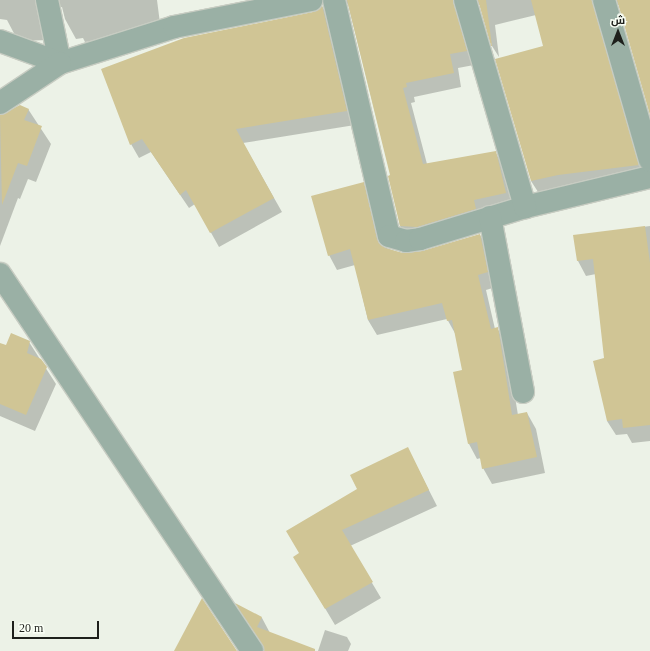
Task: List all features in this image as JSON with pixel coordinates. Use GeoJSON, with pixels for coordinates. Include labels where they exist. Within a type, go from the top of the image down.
{"type":"FeatureCollection","features":[{"type":"Feature","properties":{"kind":"street"},"geometry":{"type":"LineString","coordinates":[[47,0],[60,63]]}},
{"type":"Feature","properties":{"kind":"street"},"geometry":{"type":"LineString","coordinates":[[0,103],[60,63],[174,27],[251,6],[311,0]]}},
{"type":"Feature","properties":{"kind":"street"},"geometry":{"type":"LineString","coordinates":[[334,0],[385,230],[389,236],[401,241],[420,239],[525,207],[650,177]]}},
{"type":"Feature","properties":{"kind":"street"},"geometry":{"type":"LineString","coordinates":[[465,0],[525,207]]}},
{"type":"Feature","properties":{"kind":"street"},"geometry":{"type":"LineString","coordinates":[[604,0],[650,160]]}},
{"type":"Feature","properties":{"kind":"street"},"geometry":{"type":"LineString","coordinates":[[0,41],[60,63]]}},
{"type":"Feature","properties":{"kind":"street"},"geometry":{"type":"LineString","coordinates":[[490,217],[524,392]]}},
{"type":"Feature","properties":{"kind":"street"},"geometry":{"type":"LineString","coordinates":[[0,274],[252,651]]}},
{"type":"Feature","properties":{"kind":"building"},"geometry":{"type":"Polygon","coordinates":[[[347,0],[453,0],[467,51],[450,54],[454,73],[406,83],[407,87],[403,88],[423,164],[496,151],[506,193],[474,200],[476,209],[417,227],[400,226],[388,176],[390,175],[347,0]]]}},
{"type":"Feature","properties":{"kind":"building"},"geometry":{"type":"Polygon","coordinates":[[[478,0],[486,0],[492,46],[491,46],[478,0]]]}},
{"type":"Feature","properties":{"kind":"building"},"geometry":{"type":"Polygon","coordinates":[[[531,0],[592,0],[639,165],[558,175],[531,181],[495,59],[543,46],[531,0]]]}},
{"type":"Feature","properties":{"kind":"building"},"geometry":{"type":"Polygon","coordinates":[[[617,0],[650,0],[650,115],[617,0]]]}},
{"type":"Feature","properties":{"kind":"building"},"geometry":{"type":"Polygon","coordinates":[[[322,5],[347,111],[236,129],[274,198],[210,233],[186,190],[180,195],[142,139],[130,145],[101,69],[184,38],[313,12],[322,5]]]}},
{"type":"Feature","properties":{"kind":"building"},"geometry":{"type":"Polygon","coordinates":[[[20,105],[29,109],[24,120],[42,126],[27,166],[18,163],[2,205],[0,115],[20,105]]]}},
{"type":"Feature","properties":{"kind":"building"},"geometry":{"type":"Polygon","coordinates":[[[364,182],[377,239],[385,248],[403,253],[422,251],[480,234],[488,272],[478,275],[491,329],[498,327],[512,415],[527,412],[537,457],[482,469],[477,442],[468,444],[453,372],[462,370],[452,320],[447,321],[442,303],[368,320],[350,249],[328,256],[311,196],[364,182]]]}},
{"type":"Feature","properties":{"kind":"building"},"geometry":{"type":"Polygon","coordinates":[[[645,226],[650,263],[650,425],[623,428],[622,419],[607,421],[593,361],[604,358],[593,259],[577,261],[573,235],[645,226]]]}},
{"type":"Feature","properties":{"kind":"building"},"geometry":{"type":"Polygon","coordinates":[[[11,333],[30,341],[27,353],[41,359],[47,367],[26,415],[0,404],[0,343],[6,345],[11,333]]]}},
{"type":"Feature","properties":{"kind":"building"},"geometry":{"type":"Polygon","coordinates":[[[408,447],[429,490],[342,530],[373,582],[325,609],[293,557],[299,553],[286,531],[357,489],[350,475],[408,447]]]}},
{"type":"Feature","properties":{"kind":"building"},"geometry":{"type":"Polygon","coordinates":[[[202,598],[237,651],[174,651],[202,598]]]}},
{"type":"Feature","properties":{"kind":"building"},"geometry":{"type":"Polygon","coordinates":[[[235,603],[262,617],[257,627],[315,649],[315,651],[264,651],[235,603]]]}}]}
